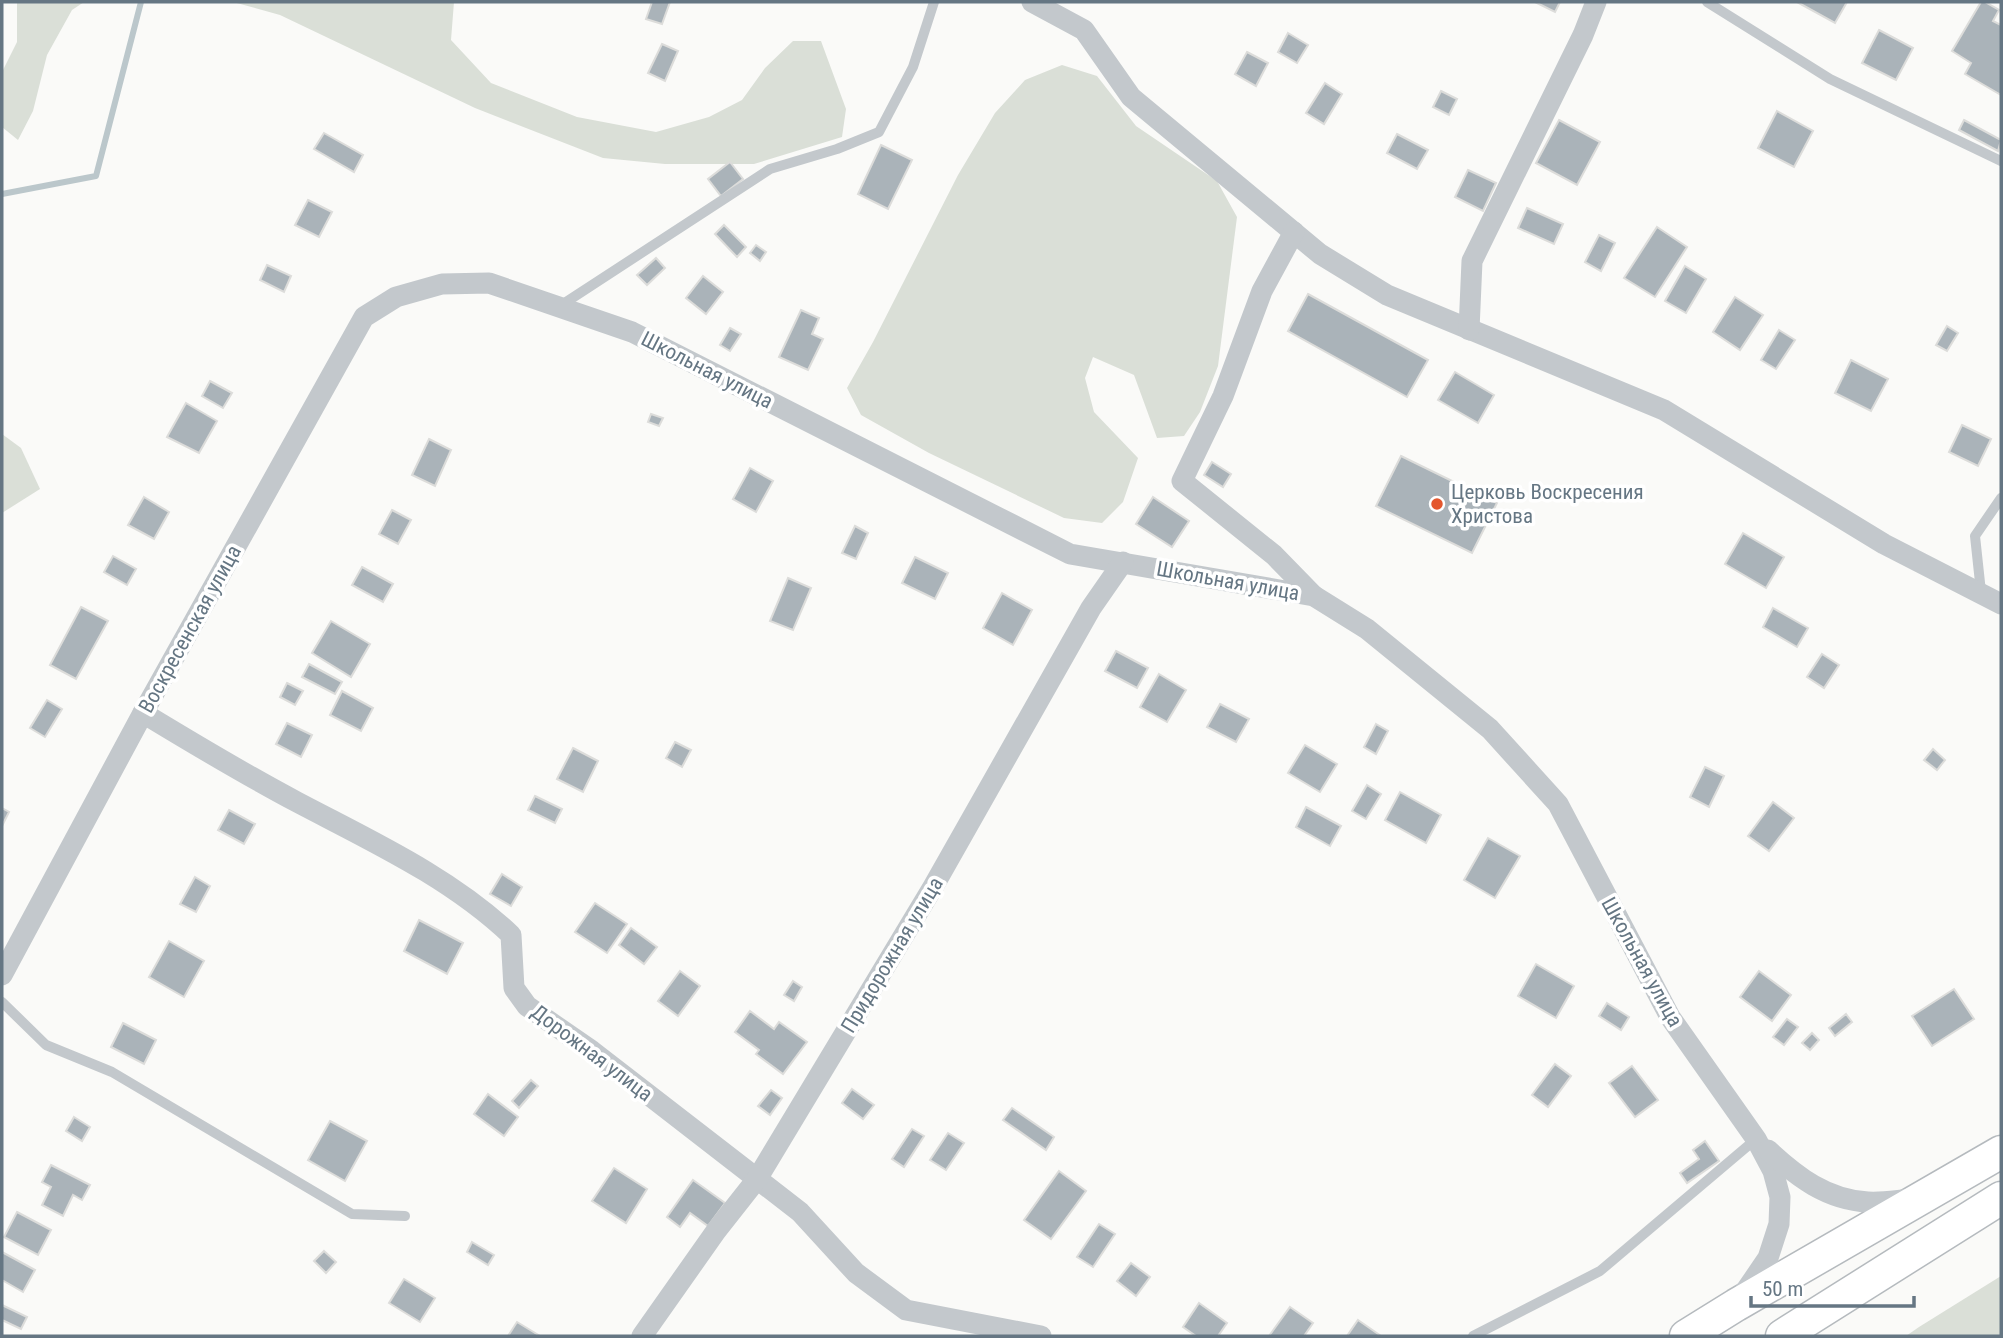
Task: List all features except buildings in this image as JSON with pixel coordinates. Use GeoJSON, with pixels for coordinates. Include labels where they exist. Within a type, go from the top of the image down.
{"type":"FeatureCollection","features":[{"type":"Feature","properties":{"kind":"main road"},"geometry":{"type":"LineString","coordinates":[[1686,1336],[2001,1152]]}},
{"type":"Feature","properties":{"kind":"main road"},"geometry":{"type":"LineString","coordinates":[[1782,1336],[2001,1198]]}},
{"type":"Feature","properties":{"kind":"street"},"geometry":{"type":"LineString","coordinates":[[1032,2],[1084,30],[1131,97],[1320,254],[1387,295],[1664,410],[1884,544],[2001,604]]}},
{"type":"Feature","properties":{"kind":"street"},"geometry":{"type":"LineString","coordinates":[[1469,330],[1472,261],[1583,35],[1596,2]]}},
{"type":"Feature","properties":{"kind":"street"},"geometry":{"type":"LineString","coordinates":[[1294,232],[1262,291],[1223,396],[1182,481],[1274,555],[1314,596]]}},
{"type":"Feature","properties":{"kind":"street","name":"Школьная улица"},"geometry":{"type":"LineString","coordinates":[[396,297],[442,284],[488,283],[559,307],[632,332],[1070,554],[1314,596],[1367,629],[1490,729],[1558,804],[1670,1017],[1756,1139],[1773,1171],[1780,1197],[1779,1224],[1768,1258],[1736,1305]]}},
{"type":"Feature","properties":{"kind":"street","name":"Воскресенская улица"},"geometry":{"type":"LineString","coordinates":[[2,975],[143,713],[364,317],[396,297]]}},
{"type":"Feature","properties":{"kind":"street","name":"Придорожная улица"},"geometry":{"type":"LineString","coordinates":[[642,1336],[716,1231],[757,1179],[933,887],[1091,608],[1123,562]]}},
{"type":"Feature","properties":{"kind":"street","name":"Дорожная улица"},"geometry":{"type":"LineString","coordinates":[[143,713],[240,772],[404,858],[485,910],[511,935],[514,988],[527,1006],[592,1051],[800,1212],[856,1273],[906,1310],[1041,1336]]}},
{"type":"Feature","properties":{"kind":"street"},"geometry":{"type":"LineString","coordinates":[[1756,1139],[1791,1171],[1816,1188],[1838,1197],[1869,1202],[1919,1199]]}},
{"type":"Feature","properties":{"kind":"lane"},"geometry":{"type":"LineString","coordinates":[[559,307],[770,169],[838,149],[879,132],[913,67],[933,2]]}},
{"type":"Feature","properties":{"kind":"lane"},"geometry":{"type":"LineString","coordinates":[[1707,2],[1830,79],[2001,161]]}},
{"type":"Feature","properties":{"kind":"lane"},"geometry":{"type":"LineString","coordinates":[[1981,592],[1975,536],[2001,498]]}},
{"type":"Feature","properties":{"kind":"lane"},"geometry":{"type":"LineString","coordinates":[[2,1002],[47,1045],[112,1072],[352,1214],[405,1216]]}},
{"type":"Feature","properties":{"kind":"lane"},"geometry":{"type":"LineString","coordinates":[[1473,1336],[1600,1271],[1756,1139]]}},
{"type":"Feature","properties":{"kind":"shaded area"},"geometry":{"type":"Polygon","coordinates":[[[17,2],[84,2],[72,10],[47,55],[33,111],[18,140],[2,127],[2,72],[17,42],[17,2]]]}},
{"type":"Feature","properties":{"kind":"shaded area"},"geometry":{"type":"Polygon","coordinates":[[[233,2],[454,2],[451,40],[491,83],[577,117],[656,132],[709,117],[742,100],[765,68],[793,41],[821,41],[846,109],[842,137],[754,164],[665,164],[603,158],[475,108],[280,15],[233,2]]]}},
{"type":"Feature","properties":{"kind":"shaded area"},"geometry":{"type":"Polygon","coordinates":[[[1062,65],[1097,76],[1136,126],[1217,181],[1237,217],[1218,366],[1200,412],[1184,436],[1157,438],[1134,375],[1093,357],[1085,378],[1094,412],[1138,458],[1123,502],[1102,523],[1064,518],[929,453],[861,415],[847,388],[958,175],[995,113],[1025,80],[1062,65]]]}},
{"type":"Feature","properties":{"kind":"shaded area"},"geometry":{"type":"Polygon","coordinates":[[[2,434],[21,448],[40,489],[2,513],[2,434]]]}},
{"type":"Feature","properties":{"kind":"shaded area"},"geometry":{"type":"Polygon","coordinates":[[[2001,1276],[2001,1336],[1906,1336],[1919,1327],[2001,1276]]]}},
{"type":"Feature","properties":{"kind":"waterway"},"geometry":{"type":"LineString","coordinates":[[2,194],[96,176],[141,2]]}},
{"type":"Feature","properties":{"kind":"place","name":"Церковь Воскресения Христова"},"geometry":{"type":"Point","coordinates":[1437,504]}}]}
